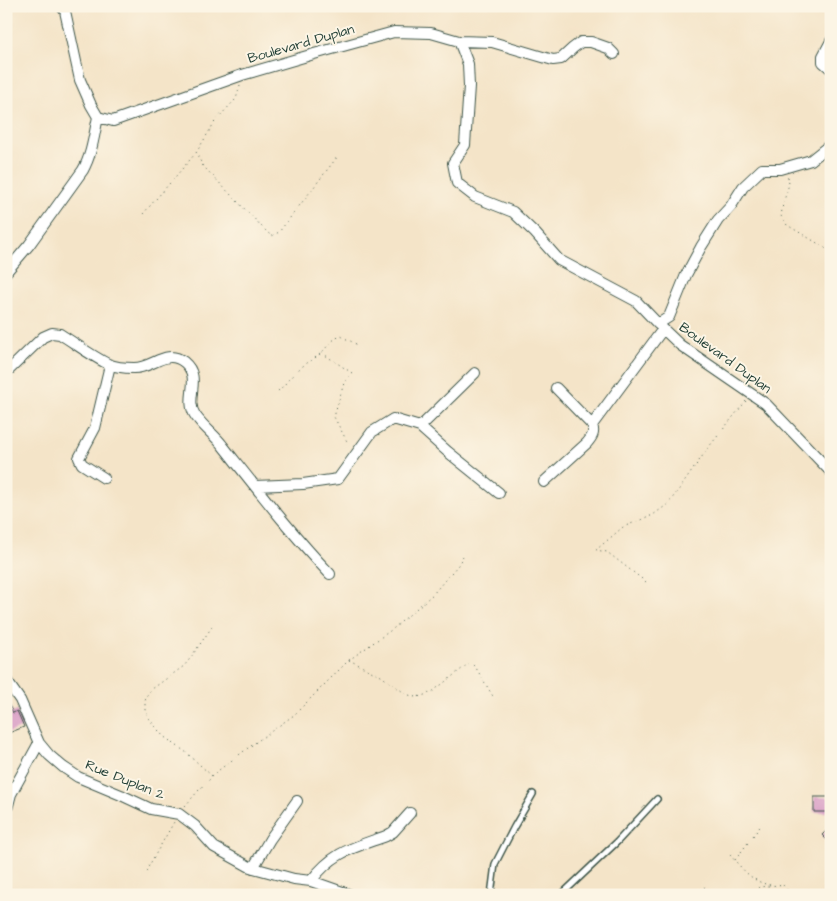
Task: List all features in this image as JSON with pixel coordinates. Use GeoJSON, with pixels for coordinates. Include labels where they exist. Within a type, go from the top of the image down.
{"type":"FeatureCollection","features":[{"type":"Feature","properties":{"kind":"street"},"geometry":{"type":"LineString","coordinates":[[6,272],[29,245],[83,170],[90,153],[98,117],[80,80],[65,11],[61,6]]}},
{"type":"Feature","properties":{"kind":"street","name":"Boulevard Duplan"},"geometry":{"type":"LineString","coordinates":[[98,117],[113,120],[242,76],[394,32],[431,32],[459,41],[468,64],[469,86],[465,145],[453,163],[457,183],[475,197],[513,212],[559,260],[636,301],[680,345],[766,404],[831,472]]}},
{"type":"Feature","properties":{"kind":"street"},"geometry":{"type":"LineString","coordinates":[[459,41],[492,42],[553,60],[562,59],[581,42],[591,42],[608,48],[614,54]]}},
{"type":"Feature","properties":{"kind":"street"},"geometry":{"type":"LineString","coordinates":[[831,41],[823,56],[823,62],[831,70]]}},
{"type":"Feature","properties":{"kind":"street"},"geometry":{"type":"LineString","coordinates":[[592,426],[660,327],[669,317],[686,275],[701,247],[718,220],[731,206],[743,187],[762,169],[780,169],[810,160],[831,144]]}},
{"type":"Feature","properties":{"kind":"street"},"geometry":{"type":"LineString","coordinates":[[6,371],[43,337],[52,333],[60,334],[110,365],[142,367],[171,356],[185,363],[194,379],[191,403],[194,414],[220,442],[308,551],[330,574]]}},
{"type":"Feature","properties":{"kind":"street"},"geometry":{"type":"LineString","coordinates":[[104,478],[82,464],[79,458],[95,428],[110,365]]}},
{"type":"Feature","properties":{"kind":"street"},"geometry":{"type":"LineString","coordinates":[[420,426],[475,373]]}},
{"type":"Feature","properties":{"kind":"street"},"geometry":{"type":"LineString","coordinates":[[544,482],[587,443],[594,430],[556,388]]}},
{"type":"Feature","properties":{"kind":"street"},"geometry":{"type":"LineString","coordinates":[[255,486],[303,484],[338,479],[372,432],[393,419],[420,426],[448,452],[499,493]]}},
{"type":"Feature","properties":{"kind":"street","name":"Rue Duplan 2"},"geometry":{"type":"LineString","coordinates":[[6,680],[20,700],[39,743],[49,755],[78,777],[151,809],[178,814],[195,826],[214,847],[250,867],[294,880],[311,880],[351,895]]}},
{"type":"Feature","properties":{"kind":"street"},"geometry":{"type":"LineString","coordinates":[[6,830],[7,809],[11,794],[39,743]]}},
{"type":"Feature","properties":{"kind":"street"},"geometry":{"type":"LineString","coordinates":[[253,868],[270,839],[297,801]]}},
{"type":"Feature","properties":{"kind":"street"},"geometry":{"type":"LineString","coordinates":[[311,880],[320,869],[340,853],[393,832],[410,813]]}},
{"type":"Feature","properties":{"kind":"lane"},"geometry":{"type":"LineString","coordinates":[[491,895],[495,864],[533,794]]}},
{"type":"Feature","properties":{"kind":"lane"},"geometry":{"type":"LineString","coordinates":[[561,895],[617,842],[656,799]]}},
{"type":"Feature","properties":{"kind":"path"},"geometry":{"type":"LineString","coordinates":[[143,214],[196,153],[216,120],[236,99],[242,76]]}},
{"type":"Feature","properties":{"kind":"path"},"geometry":{"type":"LineString","coordinates":[[196,153],[203,166],[272,236],[279,232],[338,156]]}},
{"type":"Feature","properties":{"kind":"path"},"geometry":{"type":"LineString","coordinates":[[786,166],[789,184],[781,216],[787,225],[824,247],[831,254]]}},
{"type":"Feature","properties":{"kind":"path"},"geometry":{"type":"LineString","coordinates":[[278,391],[298,370],[322,352],[334,339],[341,336],[356,344]]}},
{"type":"Feature","properties":{"kind":"path"},"geometry":{"type":"LineString","coordinates":[[322,352],[352,373],[344,383],[334,417],[355,456]]}},
{"type":"Feature","properties":{"kind":"path"},"geometry":{"type":"LineString","coordinates":[[646,582],[607,552],[596,550],[623,527],[653,514],[668,504],[708,448],[752,394]]}},
{"type":"Feature","properties":{"kind":"path"},"geometry":{"type":"LineString","coordinates":[[146,871],[178,814],[212,776],[252,744],[294,715],[349,660],[394,628],[433,594],[458,565],[463,556]]}},
{"type":"Feature","properties":{"kind":"path"},"geometry":{"type":"LineString","coordinates":[[212,776],[164,736],[150,720],[145,710],[145,701],[152,689],[184,666],[214,624]]}},
{"type":"Feature","properties":{"kind":"path"},"geometry":{"type":"LineString","coordinates":[[349,660],[381,676],[406,694],[414,697],[432,692],[467,665],[472,664],[494,698]]}},
{"type":"Feature","properties":{"kind":"path"},"geometry":{"type":"LineString","coordinates":[[735,860],[762,824]]}},
{"type":"Feature","properties":{"kind":"path"},"geometry":{"type":"LineString","coordinates":[[730,854],[744,872],[761,883],[771,886]]}},
{"type":"Feature","properties":{"kind":"path"},"geometry":{"type":"LineString","coordinates":[[827,895],[831,881]]}},
{"type":"Feature","properties":{"kind":"path"},"geometry":{"type":"LineString","coordinates":[[751,895],[759,887],[782,884],[792,895]]}},
{"type":"Feature","properties":{"kind":"path"},"geometry":{"type":"LineString","coordinates":[[704,887],[716,895]]}},
{"type":"Feature","properties":{"kind":"building"},"geometry":{"type":"Polygon","coordinates":[[[6,700],[13,713],[17,711],[24,727],[6,734],[6,700]]]}},
{"type":"Feature","properties":{"kind":"building"},"geometry":{"type":"Polygon","coordinates":[[[814,797],[830,797],[830,812],[814,812],[814,797]]]}},
{"type":"Feature","properties":{"kind":"building"},"geometry":{"type":"Polygon","coordinates":[[[831,826],[831,844],[822,835],[831,826]]]}}]}
